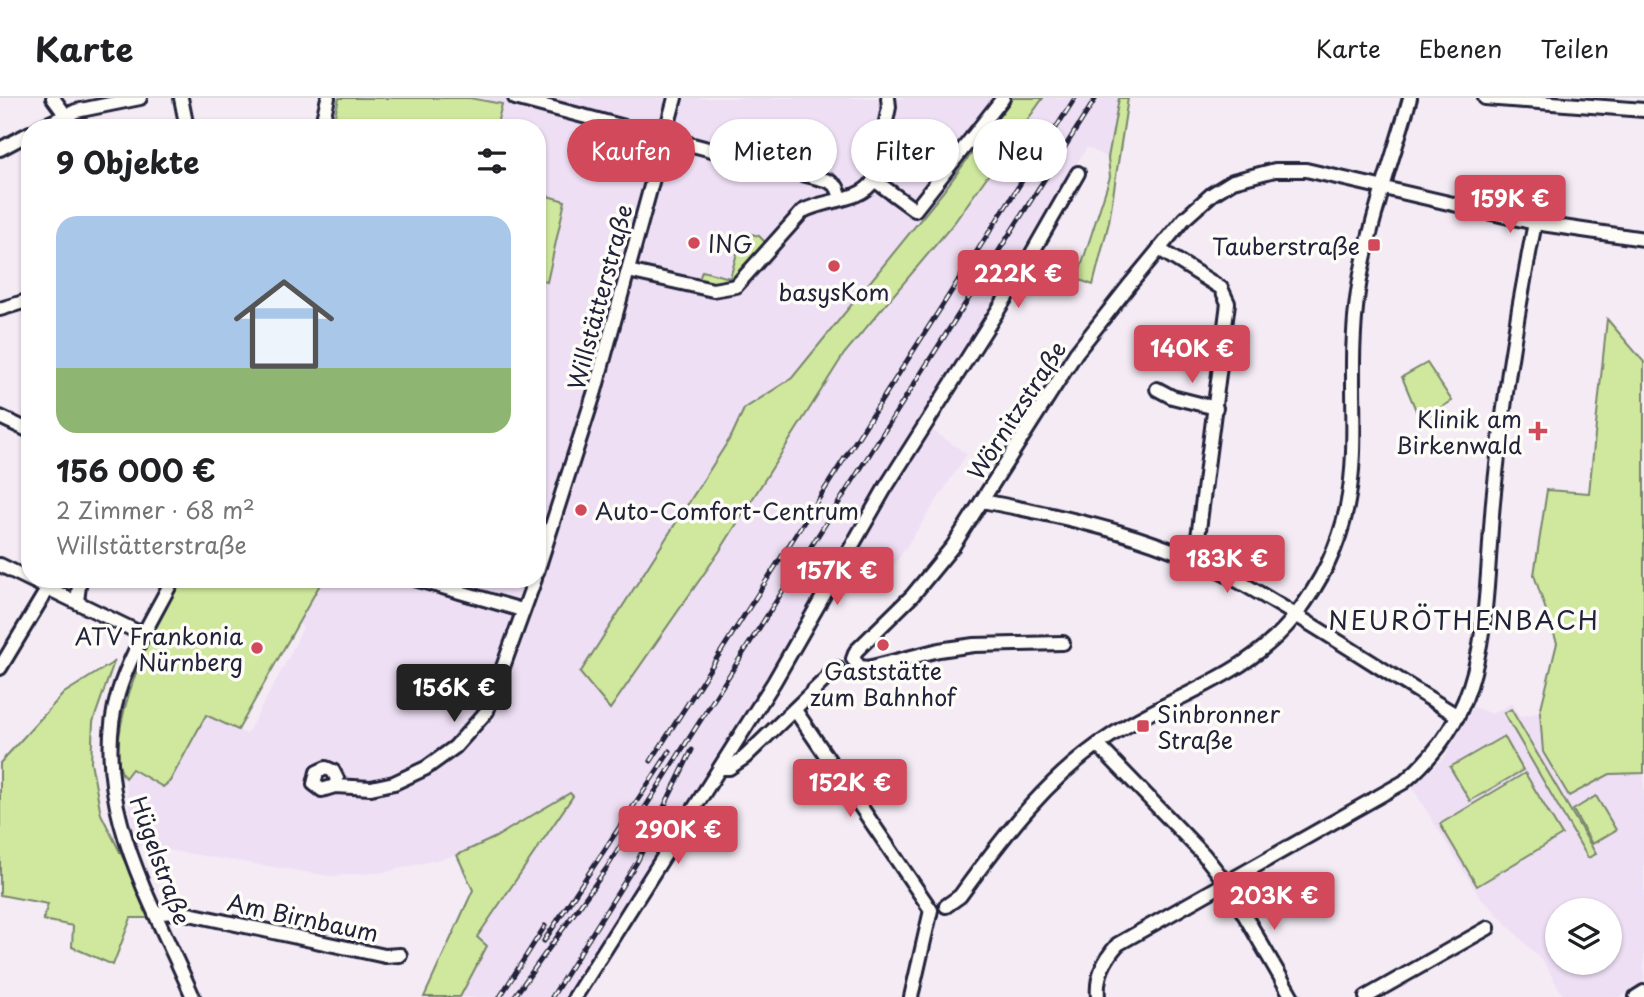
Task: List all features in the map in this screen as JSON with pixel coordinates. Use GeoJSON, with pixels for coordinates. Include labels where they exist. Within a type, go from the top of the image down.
{"type":"FeatureCollection","features":[{"type":"Feature","properties":{"kind":"street"},"geometry":{"type":"LineString","coordinates":[[53,98],[68,119]]}},
{"type":"Feature","properties":{"kind":"street"},"geometry":{"type":"LineString","coordinates":[[57,119],[140,98]]}},
{"type":"Feature","properties":{"kind":"street"},"geometry":{"type":"LineString","coordinates":[[181,98],[185,119]]}},
{"type":"Feature","properties":{"kind":"street"},"geometry":{"type":"LineString","coordinates":[[323,119],[328,98]]}},
{"type":"Feature","properties":{"kind":"street"},"geometry":{"type":"LineString","coordinates":[[515,98],[595,119]]}},
{"type":"Feature","properties":{"kind":"street","name":"Willstätterstraße"},"geometry":{"type":"LineString","coordinates":[[669,119],[675,98]]}},
{"type":"Feature","properties":{"kind":"street"},"geometry":{"type":"LineString","coordinates":[[887,119],[888,98]]}},
{"type":"Feature","properties":{"kind":"street"},"geometry":{"type":"LineString","coordinates":[[959,154],[1003,98]]}},
{"type":"Feature","properties":{"kind":"street"},"geometry":{"type":"LineString","coordinates":[[946,906],[960,896],[1031,803],[1062,773],[1098,745],[1146,715],[1236,670],[1264,649],[1294,617],[1321,579],[1348,508],[1356,446],[1355,325],[1358,293],[1382,187],[1410,98]]}},
{"type":"Feature","properties":{"kind":"street"},"geometry":{"type":"LineString","coordinates":[[1485,98],[1644,110]]}},
{"type":"Feature","properties":{"kind":"street"},"geometry":{"type":"LineString","coordinates":[[0,149],[21,138]]}},
{"type":"Feature","properties":{"kind":"street"},"geometry":{"type":"LineString","coordinates":[[695,145],[829,181],[837,187],[841,198]]}},
{"type":"Feature","properties":{"kind":"street","name":"Wörnitzstraße"},"geometry":{"type":"LineString","coordinates":[[1063,643],[974,645],[939,650],[868,668],[860,667],[853,659],[856,650],[933,571],[982,501],[1076,353],[1184,219],[1212,194],[1254,173],[1306,170],[1535,223],[1644,239]]}},
{"type":"Feature","properties":{"kind":"street"},"geometry":{"type":"LineString","coordinates":[[575,997],[774,682],[884,490],[1012,288],[1078,173]]}},
{"type":"Feature","properties":{"kind":"street","name":"Willstätterstraße"},"geometry":{"type":"LineString","coordinates":[[546,545],[583,434],[652,182]]}},
{"type":"Feature","properties":{"kind":"street"},"geometry":{"type":"LineString","coordinates":[[628,271],[713,290],[736,286],[803,211],[864,192],[872,182]]}},
{"type":"Feature","properties":{"kind":"street"},"geometry":{"type":"LineString","coordinates":[[877,182],[915,210],[937,182]]}},
{"type":"Feature","properties":{"kind":"street"},"geometry":{"type":"LineString","coordinates":[[1098,997],[1098,977],[1106,958],[1118,944],[1404,782],[1425,764],[1445,741],[1458,716],[1475,671],[1509,366],[1535,223]]}},
{"type":"Feature","properties":{"kind":"street"},"geometry":{"type":"LineString","coordinates":[[1159,249],[1221,288],[1226,296],[1216,408],[1195,561]]}},
{"type":"Feature","properties":{"kind":"street"},"geometry":{"type":"LineString","coordinates":[[0,309],[21,303]]}},
{"type":"Feature","properties":{"kind":"street"},"geometry":{"type":"LineString","coordinates":[[1157,389],[1172,397],[1216,408]]}},
{"type":"Feature","properties":{"kind":"street"},"geometry":{"type":"LineString","coordinates":[[0,417],[21,427]]}},
{"type":"Feature","properties":{"kind":"street"},"geometry":{"type":"LineString","coordinates":[[982,501],[1097,525],[1195,561],[1244,584],[1458,716]]}},
{"type":"Feature","properties":{"kind":"street"},"geometry":{"type":"LineString","coordinates":[[0,565],[21,575]]}},
{"type":"Feature","properties":{"kind":"street"},"geometry":{"type":"LineString","coordinates":[[0,668],[48,588],[144,635]]}},
{"type":"Feature","properties":{"kind":"street"},"geometry":{"type":"LineString","coordinates":[[77,601],[79,588]]}},
{"type":"Feature","properties":{"kind":"street","name":"Hügelstraße"},"geometry":{"type":"LineString","coordinates":[[168,588],[119,692],[111,728],[110,753],[120,821],[193,997]]}},
{"type":"Feature","properties":{"kind":"street"},"geometry":{"type":"LineString","coordinates":[[446,588],[522,610]]}},
{"type":"Feature","properties":{"kind":"street"},"geometry":{"type":"LineString","coordinates":[[335,786],[370,788],[394,783],[426,768],[455,747],[487,710],[531,588]]}},
{"type":"Feature","properties":{"kind":"street"},"geometry":{"type":"LineString","coordinates":[[720,768],[729,768],[745,757],[837,668]]}},
{"type":"Feature","properties":{"kind":"street"},"geometry":{"type":"LineString","coordinates":[[795,710],[931,910],[911,997]]}},
{"type":"Feature","properties":{"kind":"street"},"geometry":{"type":"LineString","coordinates":[[1098,745],[1204,855],[1226,883],[1292,997]]}},
{"type":"Feature","properties":{"kind":"street","name":"Am Birnbaum"},"geometry":{"type":"LineString","coordinates":[[157,913],[180,912],[385,956],[400,955]]}},
{"type":"Feature","properties":{"kind":"street"},"geometry":{"type":"LineString","coordinates":[[1366,997],[1488,928]]}},
{"type":"Feature","properties":{"kind":"street"},"geometry":{"type":"LineString","coordinates":[[1636,997],[1644,992]]}},
{"type":"Feature","properties":{"kind":"shaded area"},"geometry":{"type":"Polygon","coordinates":[[[485,98],[1013,98],[997,119],[973,119],[973,152],[959,171],[959,119],[851,119],[851,182],[950,182],[792,378],[744,409],[732,435],[719,552],[844,354],[954,223],[983,182],[1065,182],[1020,253],[923,424],[967,454],[891,570],[849,545],[567,997],[460,997],[487,946],[477,937],[572,796],[570,793],[494,838],[457,855],[385,872],[331,876],[135,845],[125,778],[132,769],[162,787],[170,781],[207,715],[247,734],[290,655],[303,627],[298,624],[318,588],[546,588],[546,282],[565,201],[546,196],[546,119],[498,119],[501,105],[485,98]]]}},
{"type":"Feature","properties":{"kind":"shaded area"},"geometry":{"type":"Polygon","coordinates":[[[1043,98],[1128,98],[1108,158],[1087,147],[1067,179],[1067,119],[1028,119],[1043,98]]]}},
{"type":"Feature","properties":{"kind":"shaded area"},"geometry":{"type":"Polygon","coordinates":[[[1512,703],[1520,717],[1540,712],[1543,752],[1610,774],[1644,773],[1644,982],[1620,997],[1564,997],[1551,975],[1622,975],[1622,898],[1545,898],[1545,964],[1477,893],[1412,787],[1445,757],[1473,707],[1492,714],[1512,703]]]}},
{"type":"Feature","properties":{"kind":"green space"},"geometry":{"type":"Polygon","coordinates":[[[339,98],[470,98],[502,104],[498,119],[334,119],[339,98]]]}},
{"type":"Feature","properties":{"kind":"green space"},"geometry":{"type":"Polygon","coordinates":[[[1013,98],[1043,98],[1028,119],[997,119],[1013,98]]]}},
{"type":"Feature","properties":{"kind":"green space"},"geometry":{"type":"Polygon","coordinates":[[[1119,98],[1128,98],[1109,222],[1093,285],[1077,279],[1110,177],[1108,158],[1119,98]]]}},
{"type":"Feature","properties":{"kind":"green space"},"geometry":{"type":"Polygon","coordinates":[[[973,152],[973,182],[983,182],[954,223],[844,354],[719,552],[610,709],[580,673],[732,435],[744,409],[792,378],[950,182],[959,182],[959,171],[973,152]]]}},
{"type":"Feature","properties":{"kind":"green space"},"geometry":{"type":"Polygon","coordinates":[[[546,196],[565,201],[546,282],[546,196]]]}},
{"type":"Feature","properties":{"kind":"green space"},"geometry":{"type":"Polygon","coordinates":[[[743,232],[759,236],[766,243],[745,270],[731,281],[722,284],[698,283],[702,271],[730,278],[743,232]]]}},
{"type":"Feature","properties":{"kind":"green space"},"geometry":{"type":"Polygon","coordinates":[[[1607,319],[1644,362],[1644,773],[1610,774],[1569,796],[1543,752],[1540,712],[1557,643],[1534,575],[1547,490],[1589,493],[1607,319]]]}},
{"type":"Feature","properties":{"kind":"green space"},"geometry":{"type":"Polygon","coordinates":[[[1427,363],[1452,401],[1420,420],[1402,377],[1427,363]]]}},
{"type":"Feature","properties":{"kind":"green space"},"geometry":{"type":"Polygon","coordinates":[[[179,588],[318,588],[238,730],[206,715],[170,781],[163,787],[132,769],[125,778],[119,761],[119,737],[135,676],[147,645],[179,588]]]}},
{"type":"Feature","properties":{"kind":"green space"},"geometry":{"type":"Polygon","coordinates":[[[114,662],[93,722],[91,762],[101,814],[153,918],[131,918],[113,965],[72,947],[73,926],[43,920],[48,904],[0,895],[0,763],[64,693],[114,662]]]}},
{"type":"Feature","properties":{"kind":"green space"},"geometry":{"type":"Polygon","coordinates":[[[1511,709],[1596,854],[1588,858],[1504,713],[1511,709]]]}},
{"type":"Feature","properties":{"kind":"green space"},"geometry":{"type":"Polygon","coordinates":[[[1504,736],[1523,770],[1470,801],[1450,767],[1504,736]]]}},
{"type":"Feature","properties":{"kind":"green space"},"geometry":{"type":"Polygon","coordinates":[[[1525,773],[1562,835],[1477,886],[1440,824],[1525,773]]]}},
{"type":"Feature","properties":{"kind":"green space"},"geometry":{"type":"Polygon","coordinates":[[[570,793],[573,796],[477,937],[487,946],[460,997],[424,997],[473,890],[457,855],[494,838],[570,793]]]}},
{"type":"Feature","properties":{"kind":"green space"},"geometry":{"type":"Polygon","coordinates":[[[1596,796],[1616,830],[1592,844],[1573,810],[1596,796]]]}},
{"type":"Feature","properties":{"kind":"railway"},"geometry":{"type":"LineString","coordinates":[[651,761],[1075,98]]}},
{"type":"Feature","properties":{"kind":"railway"},"geometry":{"type":"LineString","coordinates":[[514,997],[606,869],[1096,98]]}},
{"type":"Feature","properties":{"kind":"railway"},"geometry":{"type":"LineString","coordinates":[[552,997],[637,862],[692,750]]}},
{"type":"Feature","properties":{"kind":"railway"},"geometry":{"type":"LineString","coordinates":[[544,941],[670,751]]}},
{"type":"Feature","properties":{"kind":"railway"},"geometry":{"type":"LineString","coordinates":[[500,997],[545,926]]}},
{"type":"Feature","properties":{"kind":"place","name":"ING"},"geometry":{"type":"Point","coordinates":[694,243]}},
{"type":"Feature","properties":{"kind":"place","name":"Tauberstraße"},"geometry":{"type":"Point","coordinates":[1374,245]}},
{"type":"Feature","properties":{"kind":"place","name":"basysKom"},"geometry":{"type":"Point","coordinates":[834,266]}},
{"type":"Feature","properties":{"kind":"place","name":"Klinik am Birkenwald"},"geometry":{"type":"Point","coordinates":[1538,431]}},
{"type":"Feature","properties":{"kind":"place","name":"Auto-Comfort-Centrum"},"geometry":{"type":"Point","coordinates":[581,510]}},
{"type":"Feature","properties":{"kind":"place","name":"Gaststätte zum Bahnhof"},"geometry":{"type":"Point","coordinates":[883,645]}},
{"type":"Feature","properties":{"kind":"place","name":"ATV Frankonia Nürnberg"},"geometry":{"type":"Point","coordinates":[257,648]}},
{"type":"Feature","properties":{"kind":"place","name":"Sinbronner Straße"},"geometry":{"type":"Point","coordinates":[1143,726]}},
{"type":"Feature","properties":{"kind":"district","name":"NEURÖTHENBACH"},"geometry":{"type":"Point","coordinates":[1464,619]}}]}
